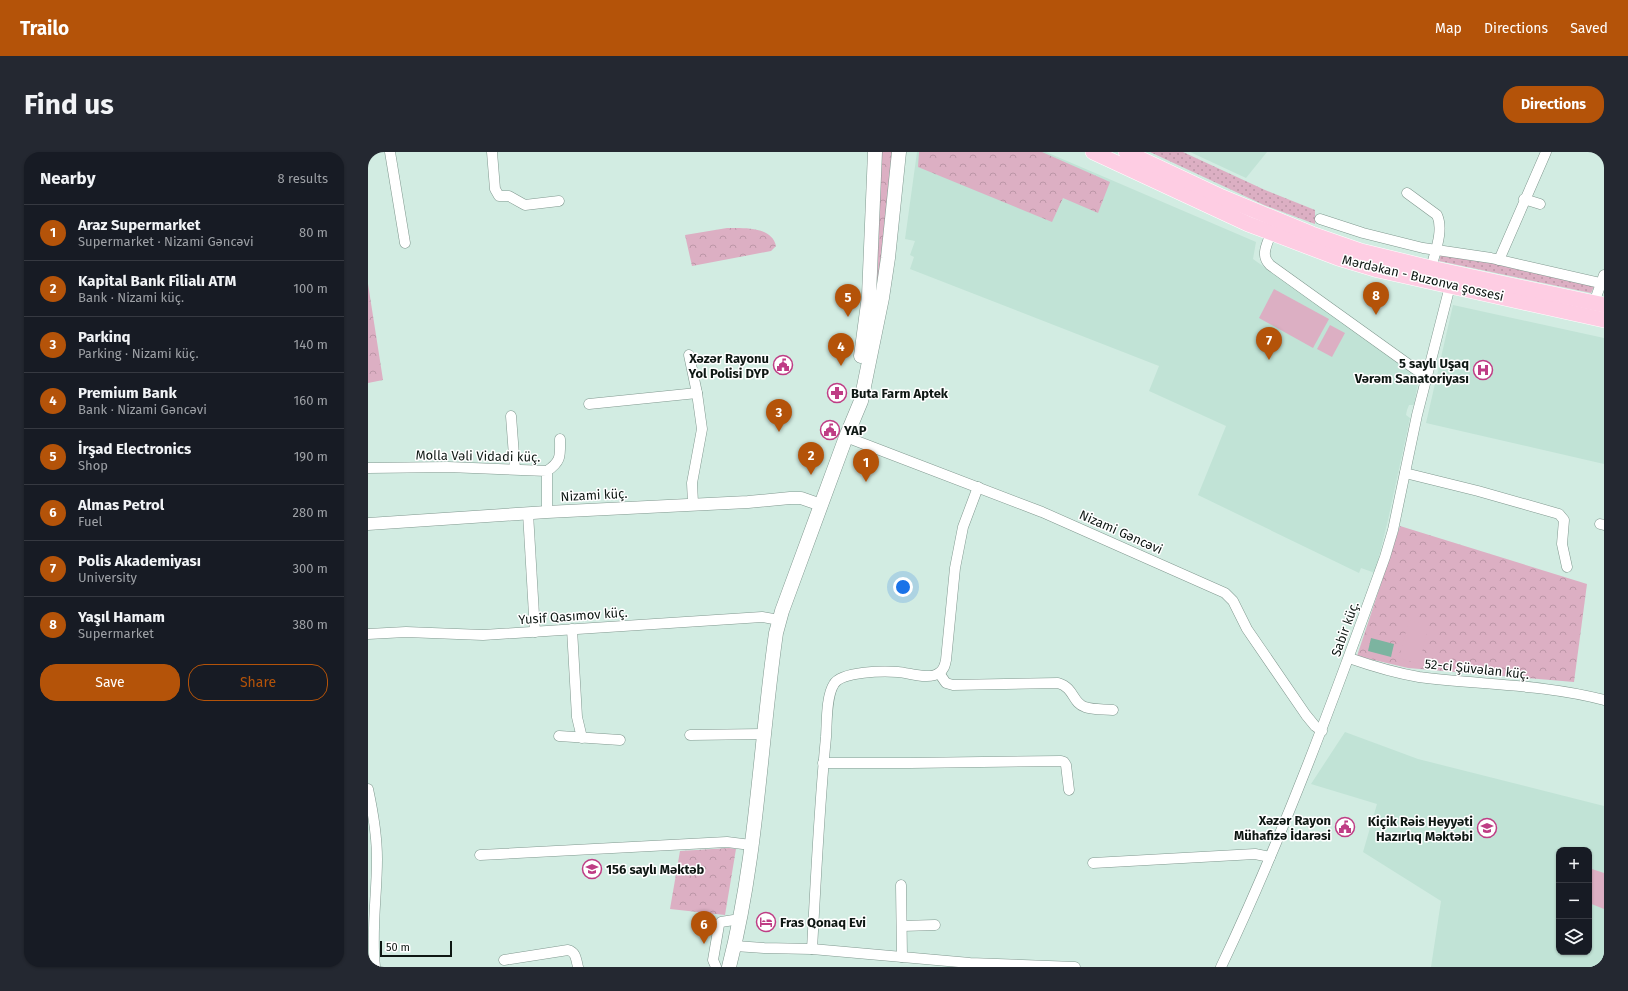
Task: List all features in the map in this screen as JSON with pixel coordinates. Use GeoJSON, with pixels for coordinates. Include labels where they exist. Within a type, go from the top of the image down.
{"type":"FeatureCollection","features":[{"type":"Feature","properties":{"kind":"main road"},"geometry":{"type":"LineString","coordinates":[[846,437],[852,397],[860,362],[869,296],[875,152]]}},
{"type":"Feature","properties":{"kind":"main road"},"geometry":{"type":"LineString","coordinates":[[729,967],[740,919],[751,846],[774,644],[779,620],[846,437],[861,401],[882,298],[888,258],[899,152]]}},
{"type":"Feature","properties":{"kind":"main road","name":"Mərdəkan - Buzonva şossesi"},"geometry":{"type":"LineString","coordinates":[[1093,152],[1216,210],[1271,233],[1358,264],[1604,320]]}},
{"type":"Feature","properties":{"kind":"main road"},"geometry":{"type":"LineString","coordinates":[[1126,152],[1222,197],[1269,217],[1361,251],[1431,268],[1599,304]]}},
{"type":"Feature","properties":{"kind":"street"},"geometry":{"type":"LineString","coordinates":[[390,152],[405,243]]}},
{"type":"Feature","properties":{"kind":"street"},"geometry":{"type":"LineString","coordinates":[[492,152],[495,189],[499,196],[509,196],[525,205],[559,201]]}},
{"type":"Feature","properties":{"kind":"street"},"geometry":{"type":"LineString","coordinates":[[1499,260],[1524,199],[1546,152]]}},
{"type":"Feature","properties":{"kind":"street"},"geometry":{"type":"LineString","coordinates":[[1407,193],[1437,215],[1440,229],[1431,268]]}},
{"type":"Feature","properties":{"kind":"street"},"geometry":{"type":"LineString","coordinates":[[1524,199],[1540,204]]}},
{"type":"Feature","properties":{"kind":"street"},"geometry":{"type":"LineString","coordinates":[[1320,219],[1363,233],[1436,250],[1499,260],[1603,281],[1599,304]]}},
{"type":"Feature","properties":{"kind":"street"},"geometry":{"type":"LineString","coordinates":[[1271,233],[1264,256],[1265,260],[1270,265],[1415,369],[1427,375]]}},
{"type":"Feature","properties":{"kind":"street","name":"Sabir küç."},"geometry":{"type":"LineString","coordinates":[[1221,967],[1270,857],[1322,731],[1389,546],[1427,375],[1450,286]]}},
{"type":"Feature","properties":{"kind":"street"},"geometry":{"type":"LineString","coordinates":[[689,355],[698,393],[702,430],[692,483],[693,504]]}},
{"type":"Feature","properties":{"kind":"street"},"geometry":{"type":"LineString","coordinates":[[589,404],[698,393]]}},
{"type":"Feature","properties":{"kind":"street"},"geometry":{"type":"LineString","coordinates":[[511,416],[515,469]]}},
{"type":"Feature","properties":{"kind":"street","name":"Nizami Gəncəvi"},"geometry":{"type":"LineString","coordinates":[[846,437],[978,487],[1092,533],[1225,592],[1233,601],[1247,629],[1306,716],[1322,731]]}},
{"type":"Feature","properties":{"kind":"street"},"geometry":{"type":"LineString","coordinates":[[547,471],[557,463],[559,459],[560,438]]}},
{"type":"Feature","properties":{"kind":"street","name":"Molla Vəli Vidadi küç."},"geometry":{"type":"LineString","coordinates":[[368,468],[448,467],[547,471],[547,512]]}},
{"type":"Feature","properties":{"kind":"street"},"geometry":{"type":"LineString","coordinates":[[1405,473],[1478,491],[1559,514],[1564,520],[1562,544],[1567,567]]}},
{"type":"Feature","properties":{"kind":"street"},"geometry":{"type":"LineString","coordinates":[[812,949],[823,763],[829,700],[833,685],[847,676],[878,672],[897,672],[928,676],[939,673],[944,668],[952,588],[960,537],[965,519],[978,487]]}},
{"type":"Feature","properties":{"kind":"street","name":"Nizami küç."},"geometry":{"type":"LineString","coordinates":[[368,524],[528,513],[748,502],[796,498],[821,505]]}},
{"type":"Feature","properties":{"kind":"street"},"geometry":{"type":"LineString","coordinates":[[528,513],[535,632]]}},
{"type":"Feature","properties":{"kind":"street","name":"Yusif Qasımov küç."},"geometry":{"type":"LineString","coordinates":[[368,634],[406,632],[472,636],[762,617],[779,620]]}},
{"type":"Feature","properties":{"kind":"street"},"geometry":{"type":"LineString","coordinates":[[572,629],[577,717],[582,738]]}},
{"type":"Feature","properties":{"kind":"street","name":"52-ci Şüvəlan küç."},"geometry":{"type":"LineString","coordinates":[[1348,658],[1385,670],[1420,677],[1564,690],[1604,700]]}},
{"type":"Feature","properties":{"kind":"street"},"geometry":{"type":"LineString","coordinates":[[939,673],[946,683],[953,685],[1058,683],[1066,685],[1076,701],[1085,707],[1113,710]]}},
{"type":"Feature","properties":{"kind":"street"},"geometry":{"type":"LineString","coordinates":[[690,735],[763,734]]}},
{"type":"Feature","properties":{"kind":"street"},"geometry":{"type":"LineString","coordinates":[[559,736],[620,740]]}},
{"type":"Feature","properties":{"kind":"street"},"geometry":{"type":"LineString","coordinates":[[823,763],[1061,760],[1066,765],[1069,790]]}},
{"type":"Feature","properties":{"kind":"street"},"geometry":{"type":"LineString","coordinates":[[368,789],[374,820],[372,849],[375,906],[373,935],[375,967]]}},
{"type":"Feature","properties":{"kind":"street"},"geometry":{"type":"LineString","coordinates":[[480,855],[727,842],[751,846]]}},
{"type":"Feature","properties":{"kind":"street"},"geometry":{"type":"LineString","coordinates":[[1093,862],[1255,854],[1270,857]]}},
{"type":"Feature","properties":{"kind":"street"},"geometry":{"type":"LineString","coordinates":[[901,885],[902,957]]}},
{"type":"Feature","properties":{"kind":"street"},"geometry":{"type":"LineString","coordinates":[[716,967],[713,960],[719,925],[722,922],[740,919]]}},
{"type":"Feature","properties":{"kind":"street"},"geometry":{"type":"LineString","coordinates":[[368,921],[373,935]]}},
{"type":"Feature","properties":{"kind":"street"},"geometry":{"type":"LineString","coordinates":[[902,926],[935,925]]}},
{"type":"Feature","properties":{"kind":"street"},"geometry":{"type":"LineString","coordinates":[[735,946],[812,949],[970,963],[1075,967]]}},
{"type":"Feature","properties":{"kind":"street"},"geometry":{"type":"LineString","coordinates":[[504,960],[568,950],[575,954],[578,967]]}},
{"type":"Feature","properties":{"kind":"shaded area"},"geometry":{"type":"Polygon","coordinates":[[[917,152],[1046,152],[1256,242],[1253,259],[1419,376],[1414,405],[1409,405],[1407,410],[1406,415],[1410,418],[1375,573],[1361,568],[1359,573],[1198,495],[1226,426],[1149,391],[1159,366],[910,269],[914,257],[910,255],[915,241],[905,239],[917,152]]]}},
{"type":"Feature","properties":{"kind":"shaded area"},"geometry":{"type":"Polygon","coordinates":[[[1190,152],[1267,152],[1246,178],[1190,152]]]}},
{"type":"Feature","properties":{"kind":"shaded area"},"geometry":{"type":"Polygon","coordinates":[[[1453,305],[1604,338],[1604,464],[1426,423],[1453,305]]]}},
{"type":"Feature","properties":{"kind":"shaded area"},"geometry":{"type":"Polygon","coordinates":[[[1371,638],[1394,644],[1391,657],[1368,651],[1371,638]]]}},
{"type":"Feature","properties":{"kind":"shaded area","name":"Kiçik Rəis Heyyəti Hazırlıq Məktəbi"},"geometry":{"type":"Polygon","coordinates":[[[1345,732],[1418,759],[1604,806],[1604,967],[1431,967],[1441,901],[1363,852],[1377,804],[1311,784],[1345,732]]]}},
{"type":"Feature","properties":{"kind":"green space"},"geometry":{"type":"Polygon","coordinates":[[[881,152],[892,152],[879,281],[877,280],[881,152]]]}},
{"type":"Feature","properties":{"kind":"green space"},"geometry":{"type":"Polygon","coordinates":[[[919,152],[1042,152],[1110,182],[1098,213],[1063,198],[1052,222],[918,167],[919,152]]]}},
{"type":"Feature","properties":{"kind":"green space"},"geometry":{"type":"Polygon","coordinates":[[[1150,152],[1183,152],[1265,190],[1315,210],[1315,224],[1264,205],[1150,152]]]}},
{"type":"Feature","properties":{"kind":"green space"},"geometry":{"type":"Polygon","coordinates":[[[727,228],[748,228],[763,232],[773,239],[776,246],[771,251],[692,266],[685,235],[727,228]]]}},
{"type":"Feature","properties":{"kind":"green space"},"geometry":{"type":"Polygon","coordinates":[[[1441,254],[1487,261],[1595,285],[1591,293],[1439,261],[1441,254]]]}},
{"type":"Feature","properties":{"kind":"green space"},"geometry":{"type":"Polygon","coordinates":[[[368,284],[383,380],[368,383],[368,284]]]}},
{"type":"Feature","properties":{"kind":"green space"},"geometry":{"type":"Polygon","coordinates":[[[1274,289],[1329,319],[1313,348],[1259,318],[1274,289]]]}},
{"type":"Feature","properties":{"kind":"green space"},"geometry":{"type":"Polygon","coordinates":[[[1330,325],[1345,333],[1332,357],[1317,349],[1330,325]]]}},
{"type":"Feature","properties":{"kind":"green space"},"geometry":{"type":"Polygon","coordinates":[[[1400,526],[1587,584],[1574,682],[1408,668],[1357,656],[1400,526]]]}},
{"type":"Feature","properties":{"kind":"green space"},"geometry":{"type":"Polygon","coordinates":[[[1409,620],[1429,625],[1419,664],[1399,658],[1409,620]]]}},
{"type":"Feature","properties":{"kind":"green space"},"geometry":{"type":"Polygon","coordinates":[[[729,848],[736,849],[725,915],[670,909],[680,851],[729,848]]]}},
{"type":"Feature","properties":{"kind":"green space"},"geometry":{"type":"Polygon","coordinates":[[[1592,869],[1604,873],[1604,909],[1592,904],[1592,869]]]}},
{"type":"Feature","properties":{"kind":"place","name":"Yaşıl Hamam"},"geometry":{"type":"Point","coordinates":[1376,315]}},
{"type":"Feature","properties":{"kind":"place","name":"İrşad Electronics"},"geometry":{"type":"Point","coordinates":[848,317]}},
{"type":"Feature","properties":{"kind":"place","name":"Polis Akademiyası"},"geometry":{"type":"Point","coordinates":[1269,360]}},
{"type":"Feature","properties":{"kind":"place","name":"Xəzər Rayonu Yol Polisi DYP"},"geometry":{"type":"Point","coordinates":[783,365]}},
{"type":"Feature","properties":{"kind":"place","name":"Premium Bank"},"geometry":{"type":"Point","coordinates":[841,366]}},
{"type":"Feature","properties":{"kind":"place","name":"5 saylı Uşaq Vərəm Sanatoriyası"},"geometry":{"type":"Point","coordinates":[1483,370]}},
{"type":"Feature","properties":{"kind":"place","name":"Buta Farm Aptek"},"geometry":{"type":"Point","coordinates":[837,393]}},
{"type":"Feature","properties":{"kind":"place","name":"YAP"},"geometry":{"type":"Point","coordinates":[830,430]}},
{"type":"Feature","properties":{"kind":"place","name":"Parkinq"},"geometry":{"type":"Point","coordinates":[779,432]}},
{"type":"Feature","properties":{"kind":"place","name":"Kapital Bank Filialı ATM"},"geometry":{"type":"Point","coordinates":[811,475]}},
{"type":"Feature","properties":{"kind":"place","name":"Araz Supermarket"},"geometry":{"type":"Point","coordinates":[866,482]}},
{"type":"Feature","properties":{"kind":"place","name":"Xəzər Rayon Mühafizə İdarəsi"},"geometry":{"type":"Point","coordinates":[1345,827]}},
{"type":"Feature","properties":{"kind":"place","name":"Kiçik Rəis Heyyəti Hazırlıq Məktəbi"},"geometry":{"type":"Point","coordinates":[1487,828]}},
{"type":"Feature","properties":{"kind":"place","name":"156 saylı Məktəb"},"geometry":{"type":"Point","coordinates":[592,869]}},
{"type":"Feature","properties":{"kind":"place","name":"Fras Qonaq Evi"},"geometry":{"type":"Point","coordinates":[766,922]}},
{"type":"Feature","properties":{"kind":"place","name":"Almas Petrol"},"geometry":{"type":"Point","coordinates":[704,944]}}]}
